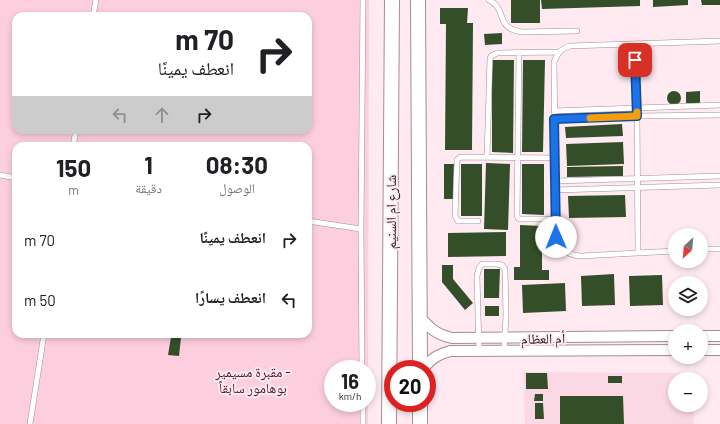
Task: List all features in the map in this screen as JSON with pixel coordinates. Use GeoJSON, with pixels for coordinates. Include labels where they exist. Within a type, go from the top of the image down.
{"type":"FeatureCollection","features":[{"type":"Feature","properties":{"kind":"main road","name":"شارع ام السنيم"},"geometry":{"type":"LineString","coordinates":[[389,424],[392,0]]}},
{"type":"Feature","properties":{"kind":"main road","name":"شارع ام السنيم"},"geometry":{"type":"LineString","coordinates":[[418,0],[420,360]]}},
{"type":"Feature","properties":{"kind":"main road"},"geometry":{"type":"LineString","coordinates":[[420,412],[420,424]]}},
{"type":"Feature","properties":{"kind":"street","name":"أم العظام"},"geometry":{"type":"LineString","coordinates":[[419,316],[442,336],[452,338],[668,336]]}},
{"type":"Feature","properties":{"kind":"street"},"geometry":{"type":"LineString","coordinates":[[708,336],[720,336]]}},
{"type":"Feature","properties":{"kind":"street","name":"أم العظام"},"geometry":{"type":"LineString","coordinates":[[431,360],[450,351],[668,350]]}},
{"type":"Feature","properties":{"kind":"street"},"geometry":{"type":"LineString","coordinates":[[708,350],[720,350]]}},
{"type":"Feature","properties":{"kind":"lane"},"geometry":{"type":"LineString","coordinates":[[94,12],[96,0]]}},
{"type":"Feature","properties":{"kind":"lane"},"geometry":{"type":"LineString","coordinates":[[362,360],[363,0]]}},
{"type":"Feature","properties":{"kind":"lane"},"geometry":{"type":"LineString","coordinates":[[489,0],[497,5],[505,24],[515,31],[577,31]]}},
{"type":"Feature","properties":{"kind":"lane"},"geometry":{"type":"LineString","coordinates":[[668,251],[581,256],[573,255],[565,251],[560,245],[556,237],[554,62],[559,52],[570,46],[720,41]]}},
{"type":"Feature","properties":{"kind":"lane"},"geometry":{"type":"LineString","coordinates":[[634,44],[637,107],[638,252]]}},
{"type":"Feature","properties":{"kind":"lane"},"geometry":{"type":"LineString","coordinates":[[487,157],[490,59],[492,55],[497,53],[559,52]]}},
{"type":"Feature","properties":{"kind":"lane"},"geometry":{"type":"LineString","coordinates":[[518,53],[517,217],[520,219],[556,219]]}},
{"type":"Feature","properties":{"kind":"lane"},"geometry":{"type":"LineString","coordinates":[[554,111],[720,105]]}},
{"type":"Feature","properties":{"kind":"lane"},"geometry":{"type":"LineString","coordinates":[[554,119],[720,115]]}},
{"type":"Feature","properties":{"kind":"lane"},"geometry":{"type":"LineString","coordinates":[[478,221],[458,221],[456,216],[457,160],[461,157],[555,158]]}},
{"type":"Feature","properties":{"kind":"lane"},"geometry":{"type":"LineString","coordinates":[[0,175],[12,177]]}},
{"type":"Feature","properties":{"kind":"lane"},"geometry":{"type":"LineString","coordinates":[[555,181],[720,176]]}},
{"type":"Feature","properties":{"kind":"lane"},"geometry":{"type":"LineString","coordinates":[[556,190],[720,185]]}},
{"type":"Feature","properties":{"kind":"lane"},"geometry":{"type":"LineString","coordinates":[[312,222],[362,229]]}},
{"type":"Feature","properties":{"kind":"lane"},"geometry":{"type":"LineString","coordinates":[[708,250],[720,249]]}},
{"type":"Feature","properties":{"kind":"lane"},"geometry":{"type":"LineString","coordinates":[[479,351],[477,276],[479,268],[482,264],[502,265],[504,269],[506,316],[504,351]]}},
{"type":"Feature","properties":{"kind":"lane"},"geometry":{"type":"LineString","coordinates":[[30,424],[43,338]]}},
{"type":"Feature","properties":{"kind":"lane"},"geometry":{"type":"LineString","coordinates":[[363,412],[363,424]]}},
{"type":"Feature","properties":{"kind":"shaded area"},"geometry":{"type":"Polygon","coordinates":[[[523,372],[668,373],[668,412],[694,412],[694,424],[525,424],[523,372]]]}},
{"type":"Feature","properties":{"kind":"green space","name":"مقبرة مسيمير - بوهامور سابقاً"},"geometry":{"type":"Polygon","coordinates":[[[0,0],[369,0],[368,360],[324,360],[324,412],[368,412],[368,424],[0,424],[0,0]]]}},
{"type":"Feature","properties":{"kind":"building"},"geometry":{"type":"Polygon","coordinates":[[[511,0],[540,0],[540,23],[511,23],[511,0]]]}},
{"type":"Feature","properties":{"kind":"building"},"geometry":{"type":"Polygon","coordinates":[[[541,0],[640,0],[640,6],[542,9],[541,0]]]}},
{"type":"Feature","properties":{"kind":"building"},"geometry":{"type":"Polygon","coordinates":[[[653,0],[688,0],[688,5],[653,7],[653,0]]]}},
{"type":"Feature","properties":{"kind":"building"},"geometry":{"type":"Polygon","coordinates":[[[701,0],[720,0],[720,5],[702,5],[701,0]]]}},
{"type":"Feature","properties":{"kind":"building"},"geometry":{"type":"Polygon","coordinates":[[[440,8],[468,8],[467,23],[473,23],[472,150],[445,150],[446,24],[440,24],[440,8]]]}},
{"type":"Feature","properties":{"kind":"building"},"geometry":{"type":"Polygon","coordinates":[[[502,33],[502,44],[485,45],[484,34],[502,33]]]}},
{"type":"Feature","properties":{"kind":"building"},"geometry":{"type":"Polygon","coordinates":[[[492,60],[514,60],[513,153],[492,152],[492,60]]]}},
{"type":"Feature","properties":{"kind":"building"},"geometry":{"type":"Polygon","coordinates":[[[523,60],[545,60],[543,152],[522,152],[523,60]]]}},
{"type":"Feature","properties":{"kind":"building"},"geometry":{"type":"Polygon","coordinates":[[[671,91],[677,91],[681,95],[681,101],[677,105],[671,105],[667,101],[667,95],[671,91]]]}},
{"type":"Feature","properties":{"kind":"building"},"geometry":{"type":"Polygon","coordinates":[[[700,91],[700,103],[686,103],[686,92],[700,91]]]}},
{"type":"Feature","properties":{"kind":"building"},"geometry":{"type":"Polygon","coordinates":[[[622,124],[623,136],[566,138],[565,127],[622,124]]]}},
{"type":"Feature","properties":{"kind":"building"},"geometry":{"type":"Polygon","coordinates":[[[623,142],[624,164],[567,166],[566,144],[623,142]]]}},
{"type":"Feature","properties":{"kind":"building"},"geometry":{"type":"Polygon","coordinates":[[[486,163],[510,164],[508,230],[484,229],[486,163]]]}},
{"type":"Feature","properties":{"kind":"building"},"geometry":{"type":"Polygon","coordinates":[[[444,164],[454,164],[453,199],[444,199],[444,164]]]}},
{"type":"Feature","properties":{"kind":"building"},"geometry":{"type":"Polygon","coordinates":[[[461,164],[482,164],[482,216],[461,216],[461,164]]]}},
{"type":"Feature","properties":{"kind":"building"},"geometry":{"type":"Polygon","coordinates":[[[522,164],[544,164],[544,215],[522,214],[522,164]]]}},
{"type":"Feature","properties":{"kind":"building"},"geometry":{"type":"Polygon","coordinates":[[[623,166],[623,176],[567,177],[567,167],[623,166]]]}},
{"type":"Feature","properties":{"kind":"building"},"geometry":{"type":"Polygon","coordinates":[[[625,195],[626,217],[569,218],[568,196],[625,195]]]}},
{"type":"Feature","properties":{"kind":"building"},"geometry":{"type":"Polygon","coordinates":[[[520,225],[542,226],[542,270],[549,270],[549,280],[514,280],[514,267],[520,267],[520,225]]]}},
{"type":"Feature","properties":{"kind":"building"},"geometry":{"type":"Polygon","coordinates":[[[506,232],[506,256],[448,257],[448,233],[506,232]]]}},
{"type":"Feature","properties":{"kind":"building"},"geometry":{"type":"Polygon","coordinates":[[[442,265],[453,265],[453,279],[473,303],[465,310],[442,282],[442,265]]]}},
{"type":"Feature","properties":{"kind":"building"},"geometry":{"type":"Polygon","coordinates":[[[484,269],[500,269],[499,298],[484,298],[484,269]]]}},
{"type":"Feature","properties":{"kind":"building"},"geometry":{"type":"Polygon","coordinates":[[[614,274],[615,305],[582,306],[581,276],[614,274]]]}},
{"type":"Feature","properties":{"kind":"building"},"geometry":{"type":"Polygon","coordinates":[[[662,275],[663,305],[630,306],[629,276],[662,275]]]}},
{"type":"Feature","properties":{"kind":"building"},"geometry":{"type":"Polygon","coordinates":[[[565,283],[566,311],[523,313],[522,285],[565,283]]]}},
{"type":"Feature","properties":{"kind":"building"},"geometry":{"type":"Polygon","coordinates":[[[485,306],[499,306],[499,316],[485,316],[485,306]]]}},
{"type":"Feature","properties":{"kind":"building"},"geometry":{"type":"Polygon","coordinates":[[[171,338],[181,338],[179,356],[168,355],[171,338]]]}},
{"type":"Feature","properties":{"kind":"building"},"geometry":{"type":"Polygon","coordinates":[[[526,373],[547,373],[548,389],[526,389],[526,373]]]}},
{"type":"Feature","properties":{"kind":"building"},"geometry":{"type":"Polygon","coordinates":[[[608,376],[622,376],[622,383],[608,383],[608,376]]]}},
{"type":"Feature","properties":{"kind":"building"},"geometry":{"type":"Polygon","coordinates":[[[535,394],[543,394],[543,401],[534,401],[535,394]]]}},
{"type":"Feature","properties":{"kind":"building"},"geometry":{"type":"Polygon","coordinates":[[[560,396],[623,396],[624,424],[560,424],[560,396]]]}},
{"type":"Feature","properties":{"kind":"building"},"geometry":{"type":"Polygon","coordinates":[[[535,403],[543,403],[544,419],[535,419],[535,403]]]}},
{"type":"Feature","properties":{"kind":"slow traffic"},"geometry":{"type":"LineString","coordinates":[[590,118],[637,116],[637,112]]}},
{"type":"Feature","properties":{"kind":"route"},"geometry":{"type":"LineString","coordinates":[[556,237],[554,119],[637,116],[635,60]]}}]}
